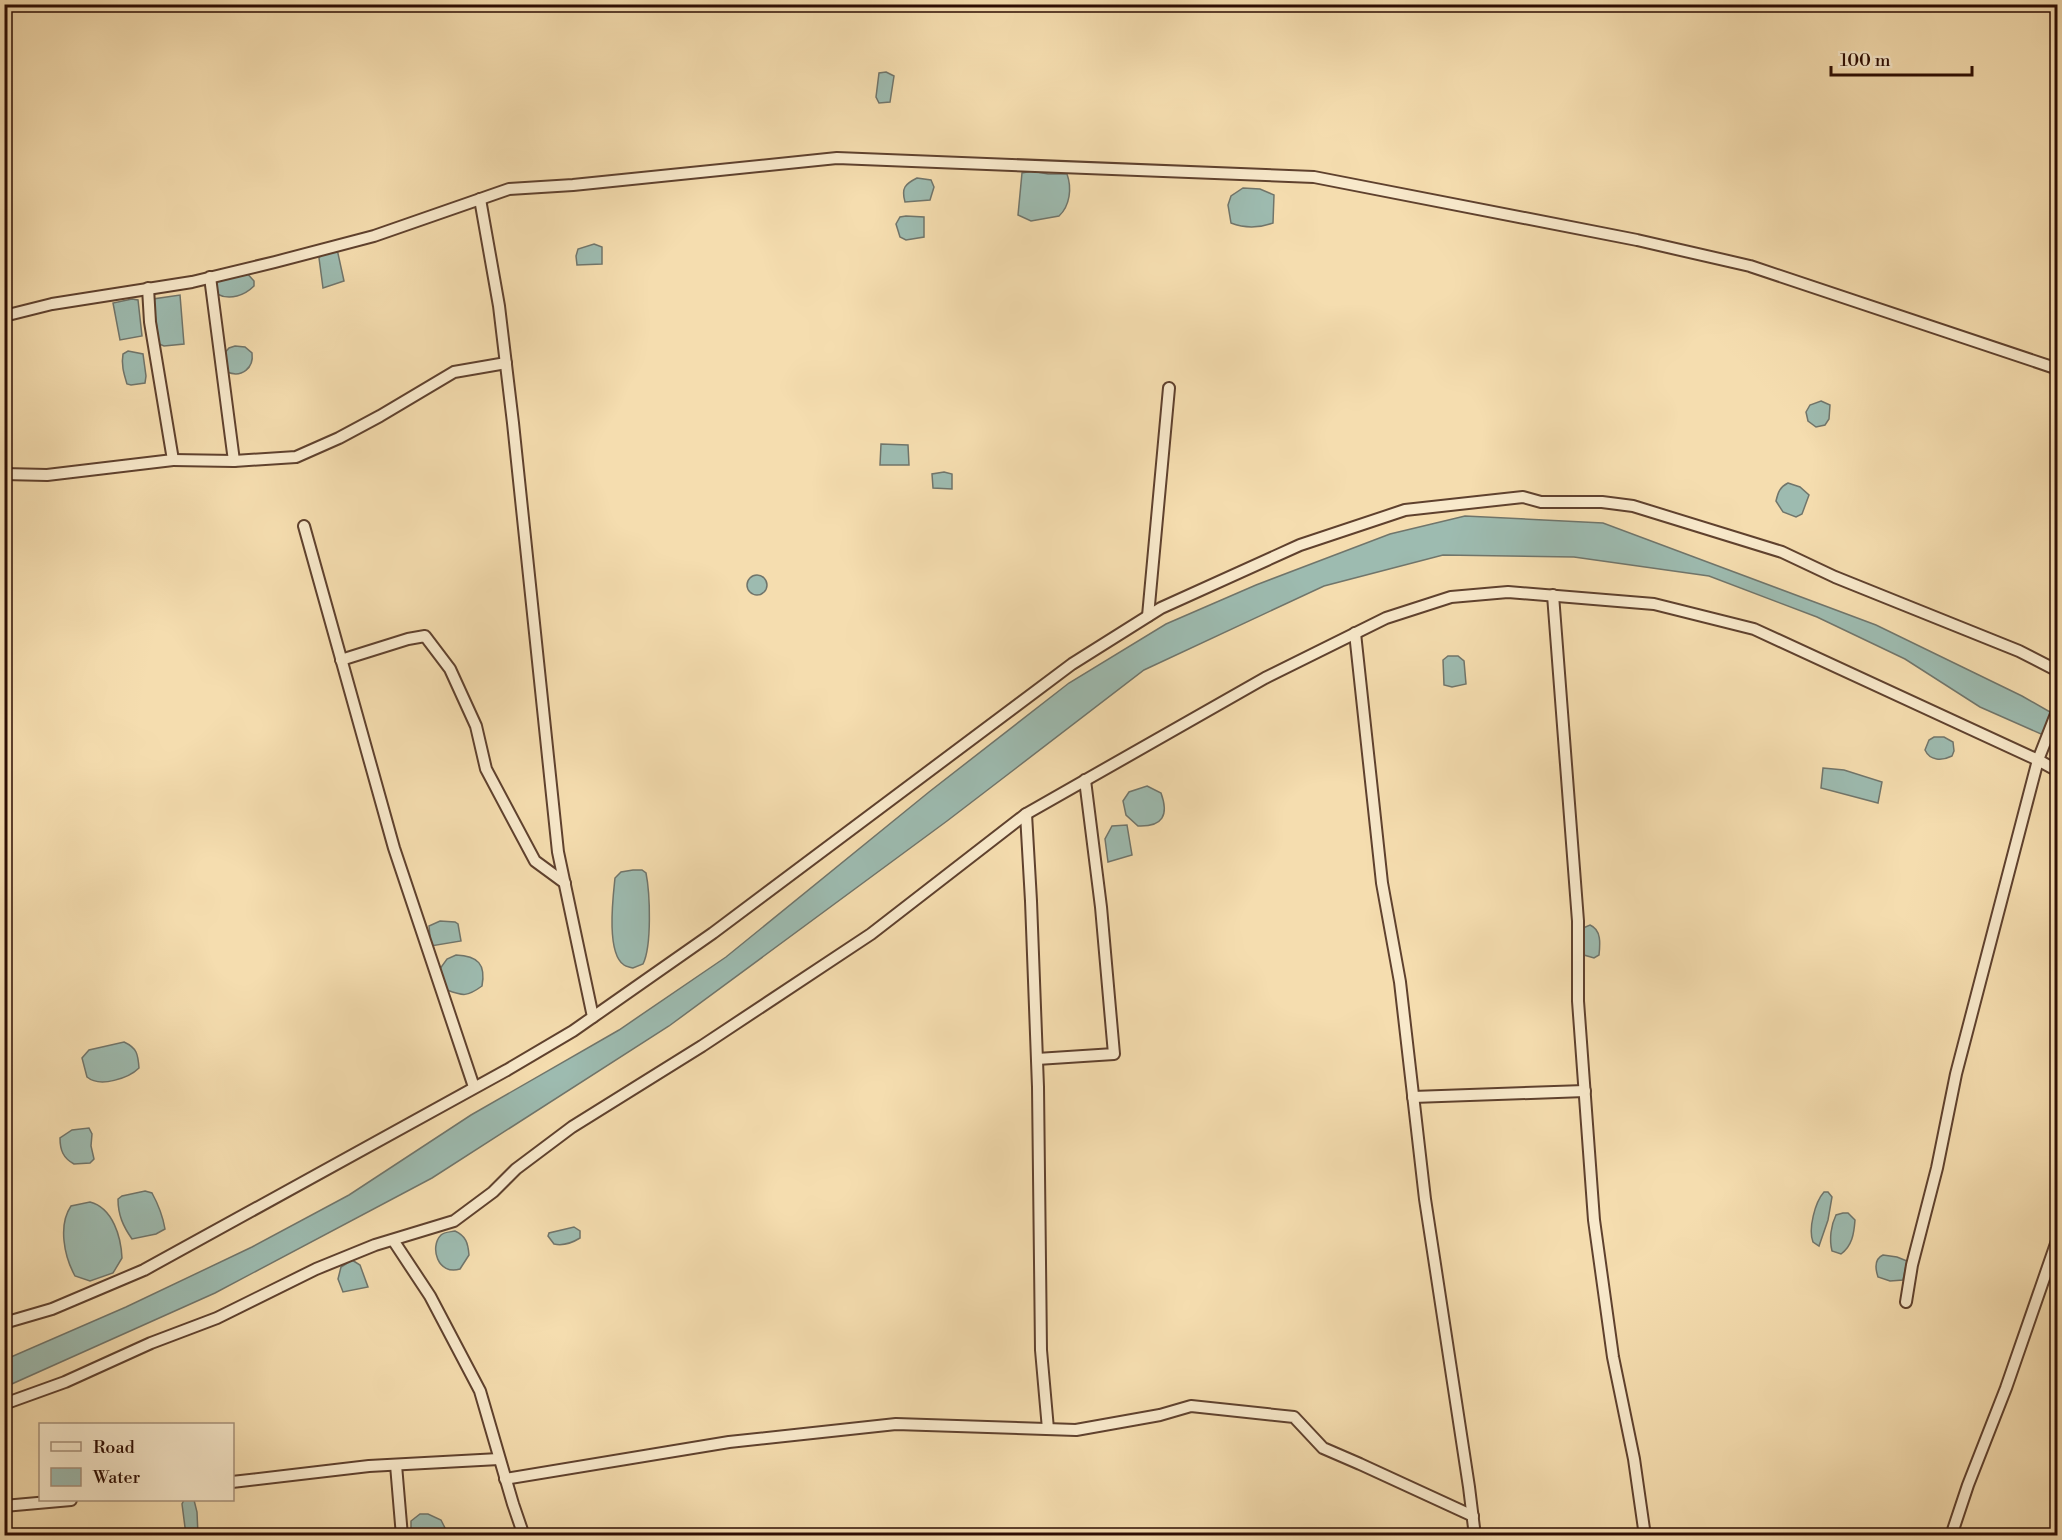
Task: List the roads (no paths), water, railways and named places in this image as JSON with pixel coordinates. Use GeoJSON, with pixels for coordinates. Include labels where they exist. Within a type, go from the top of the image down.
{"type":"FeatureCollection","features":[{"type":"Feature","properties":{"kind":"street"},"geometry":{"type":"LineString","coordinates":[[4,314],[210,277],[374,236],[509,189],[573,185],[837,158],[1314,177],[1637,240],[1750,267],[2058,369]]}},
{"type":"Feature","properties":{"kind":"street"},"geometry":{"type":"LineString","coordinates":[[480,199],[499,306],[506,363],[558,852],[593,1017]]}},
{"type":"Feature","properties":{"kind":"street"},"geometry":{"type":"LineString","coordinates":[[210,277],[234,460]]}},
{"type":"Feature","properties":{"kind":"street"},"geometry":{"type":"LineString","coordinates":[[148,288],[150,322],[174,460]]}},
{"type":"Feature","properties":{"kind":"street"},"geometry":{"type":"LineString","coordinates":[[4,474],[47,475],[174,460],[296,457],[369,422],[454,372],[506,363]]}},
{"type":"Feature","properties":{"kind":"street"},"geometry":{"type":"LineString","coordinates":[[1148,616],[1169,388]]}},
{"type":"Feature","properties":{"kind":"street"},"geometry":{"type":"LineString","coordinates":[[4,1323],[52,1309],[144,1270],[573,1031],[713,933],[1072,664],[1161,608],[1300,545],[1405,510],[1523,497],[1541,502],[1602,502],[1633,506],[1772,549],[2019,651],[2058,671]]}},
{"type":"Feature","properties":{"kind":"street"},"geometry":{"type":"LineString","coordinates":[[304,526],[394,848],[474,1087]]}},
{"type":"Feature","properties":{"kind":"street"},"geometry":{"type":"LineString","coordinates":[[4,1404],[65,1382],[217,1318],[316,1269],[393,1240],[454,1221],[493,1192],[516,1169],[572,1127],[702,1046],[871,934],[1026,814],[1265,678],[1386,618],[1450,597],[1508,592],[1654,604],[1754,629],[2058,771]]}},
{"type":"Feature","properties":{"kind":"street"},"geometry":{"type":"LineString","coordinates":[[1553,595],[1578,921],[1578,1001],[1594,1220],[1613,1357],[1634,1459],[1645,1536]]}},
{"type":"Feature","properties":{"kind":"street"},"geometry":{"type":"LineString","coordinates":[[1355,633],[1382,883],[1400,982],[1425,1199],[1475,1536]]}},
{"type":"Feature","properties":{"kind":"street"},"geometry":{"type":"LineString","coordinates":[[341,660],[425,636],[450,669],[476,726],[486,769],[535,861],[565,883]]}},
{"type":"Feature","properties":{"kind":"street"},"geometry":{"type":"LineString","coordinates":[[1906,1302],[1912,1265],[1937,1168],[1956,1074],[2038,760],[2058,709]]}},
{"type":"Feature","properties":{"kind":"street"},"geometry":{"type":"LineString","coordinates":[[1037,1059],[1114,1054],[1101,907],[1085,780]]}},
{"type":"Feature","properties":{"kind":"street"},"geometry":{"type":"LineString","coordinates":[[1026,814],[1037,1059],[1041,1350],[1048,1429]]}},
{"type":"Feature","properties":{"kind":"street"},"geometry":{"type":"LineString","coordinates":[[1413,1097],[1585,1091]]}},
{"type":"Feature","properties":{"kind":"street"},"geometry":{"type":"LineString","coordinates":[[1951,1536],[2058,1238]]}},
{"type":"Feature","properties":{"kind":"street"},"geometry":{"type":"LineString","coordinates":[[393,1240],[430,1296],[480,1391],[524,1536]]}},
{"type":"Feature","properties":{"kind":"street"},"geometry":{"type":"LineString","coordinates":[[505,1479],[729,1442],[896,1424],[1076,1430],[1191,1406],[1294,1417],[1323,1449],[1473,1516]]}},
{"type":"Feature","properties":{"kind":"street"},"geometry":{"type":"LineString","coordinates":[[234,1482],[396,1465],[499,1459]]}},
{"type":"Feature","properties":{"kind":"street"},"geometry":{"type":"LineString","coordinates":[[396,1465],[402,1536]]}},
{"type":"Feature","properties":{"kind":"street"},"geometry":{"type":"LineString","coordinates":[[4,1506],[60,1501]]}},
{"type":"Feature","properties":{"kind":"water"},"geometry":{"type":"Polygon","coordinates":[[[886,72],[894,76],[890,102],[879,103],[876,97],[879,73],[886,72]]]}},
{"type":"Feature","properties":{"kind":"water"},"geometry":{"type":"Polygon","coordinates":[[[1032,171],[1067,174],[1069,196],[1066,207],[1059,216],[1031,221],[1018,215],[1022,173],[1032,171]]]}},
{"type":"Feature","properties":{"kind":"water"},"geometry":{"type":"Polygon","coordinates":[[[917,178],[931,180],[934,187],[930,200],[905,202],[905,187],[917,178]]]}},
{"type":"Feature","properties":{"kind":"water"},"geometry":{"type":"Polygon","coordinates":[[[1243,188],[1260,189],[1274,195],[1273,223],[1252,227],[1231,223],[1228,205],[1231,196],[1243,188]]]}},
{"type":"Feature","properties":{"kind":"water"},"geometry":{"type":"Polygon","coordinates":[[[900,217],[924,217],[924,237],[906,240],[900,237],[896,224],[900,217]]]}},
{"type":"Feature","properties":{"kind":"water"},"geometry":{"type":"Polygon","coordinates":[[[594,244],[602,247],[602,264],[577,265],[578,249],[594,244]]]}},
{"type":"Feature","properties":{"kind":"water"},"geometry":{"type":"Polygon","coordinates":[[[325,249],[337,249],[344,281],[323,288],[319,258],[325,249]]]}},
{"type":"Feature","properties":{"kind":"water"},"geometry":{"type":"Polygon","coordinates":[[[245,271],[254,281],[254,286],[232,297],[217,294],[214,284],[223,278],[245,271]]]}},
{"type":"Feature","properties":{"kind":"water"},"geometry":{"type":"Polygon","coordinates":[[[180,295],[184,344],[164,346],[159,344],[153,299],[180,295]]]}},
{"type":"Feature","properties":{"kind":"water"},"geometry":{"type":"Polygon","coordinates":[[[138,300],[142,336],[120,340],[113,303],[138,300]]]}},
{"type":"Feature","properties":{"kind":"water"},"geometry":{"type":"Polygon","coordinates":[[[245,347],[252,353],[252,358],[246,370],[232,374],[227,372],[222,356],[229,348],[245,347]]]}},
{"type":"Feature","properties":{"kind":"water"},"geometry":{"type":"Polygon","coordinates":[[[128,351],[143,354],[145,383],[127,384],[122,358],[123,354],[128,351]]]}},
{"type":"Feature","properties":{"kind":"water"},"geometry":{"type":"Polygon","coordinates":[[[1821,401],[1830,405],[1829,419],[1825,425],[1816,427],[1808,421],[1806,412],[1810,405],[1821,401]]]}},
{"type":"Feature","properties":{"kind":"water"},"geometry":{"type":"Polygon","coordinates":[[[881,444],[908,445],[909,465],[880,465],[881,444]]]}},
{"type":"Feature","properties":{"kind":"water"},"geometry":{"type":"Polygon","coordinates":[[[944,472],[952,474],[952,489],[933,488],[932,474],[944,472]]]}},
{"type":"Feature","properties":{"kind":"water"},"geometry":{"type":"Polygon","coordinates":[[[1788,483],[1800,487],[1809,495],[1802,514],[1796,517],[1783,512],[1776,501],[1780,490],[1788,483]]]}},
{"type":"Feature","properties":{"kind":"water"},"geometry":{"type":"Polygon","coordinates":[[[1465,516],[1603,523],[1876,625],[2022,696],[2057,716],[2057,741],[1980,707],[1905,659],[1817,617],[1709,576],[1574,557],[1443,555],[1324,586],[1144,670],[947,821],[669,1026],[432,1178],[215,1293],[5,1387],[4,1360],[126,1307],[252,1247],[349,1195],[471,1115],[619,1030],[726,957],[929,792],[1069,683],[1166,624],[1256,585],[1390,534],[1465,516]]]}},
{"type":"Feature","properties":{"kind":"water"},"geometry":{"type":"Polygon","coordinates":[[[757,575],[764,578],[767,585],[764,592],[757,595],[750,592],[747,585],[750,578],[757,575]]]}},
{"type":"Feature","properties":{"kind":"water"},"geometry":{"type":"Polygon","coordinates":[[[1448,656],[1458,656],[1464,661],[1466,684],[1452,687],[1444,685],[1443,660],[1448,656]]]}},
{"type":"Feature","properties":{"kind":"water"},"geometry":{"type":"Polygon","coordinates":[[[1934,737],[1944,737],[1953,742],[1952,756],[1937,759],[1927,754],[1925,750],[1929,740],[1934,737]]]}},
{"type":"Feature","properties":{"kind":"water"},"geometry":{"type":"Polygon","coordinates":[[[1823,768],[1844,770],[1882,782],[1878,803],[1821,788],[1823,768]]]}},
{"type":"Feature","properties":{"kind":"water"},"geometry":{"type":"Polygon","coordinates":[[[1147,786],[1161,793],[1164,813],[1158,822],[1138,826],[1126,815],[1123,801],[1129,792],[1147,786]]]}},
{"type":"Feature","properties":{"kind":"water"},"geometry":{"type":"Polygon","coordinates":[[[1127,825],[1132,855],[1108,862],[1105,839],[1112,826],[1127,825]]]}},
{"type":"Feature","properties":{"kind":"water"},"geometry":{"type":"Polygon","coordinates":[[[642,870],[646,873],[649,919],[646,956],[643,964],[633,968],[625,966],[618,959],[612,924],[615,878],[621,872],[642,870]]]}},
{"type":"Feature","properties":{"kind":"water"},"geometry":{"type":"Polygon","coordinates":[[[440,921],[458,924],[461,941],[431,946],[429,926],[440,921]]]}},
{"type":"Feature","properties":{"kind":"water"},"geometry":{"type":"Polygon","coordinates":[[[1590,925],[1597,930],[1599,938],[1599,955],[1594,958],[1582,952],[1583,928],[1590,925]]]}},
{"type":"Feature","properties":{"kind":"water"},"geometry":{"type":"Polygon","coordinates":[[[456,955],[475,959],[483,972],[482,986],[469,994],[447,990],[439,970],[447,959],[456,955]]]}},
{"type":"Feature","properties":{"kind":"water"},"geometry":{"type":"Polygon","coordinates":[[[124,1042],[136,1052],[139,1068],[128,1075],[107,1082],[99,1082],[87,1077],[82,1058],[89,1050],[124,1042]]]}},
{"type":"Feature","properties":{"kind":"water"},"geometry":{"type":"Polygon","coordinates":[[[89,1128],[92,1134],[91,1146],[94,1159],[90,1163],[74,1164],[63,1153],[60,1138],[72,1130],[89,1128]]]}},
{"type":"Feature","properties":{"kind":"water"},"geometry":{"type":"Polygon","coordinates":[[[145,1191],[152,1193],[165,1229],[156,1234],[132,1239],[122,1220],[118,1199],[145,1191]]]}},
{"type":"Feature","properties":{"kind":"water"},"geometry":{"type":"Polygon","coordinates":[[[1824,1192],[1828,1192],[1832,1197],[1828,1220],[1819,1246],[1813,1242],[1812,1223],[1818,1202],[1824,1192]]]}},
{"type":"Feature","properties":{"kind":"water"},"geometry":{"type":"Polygon","coordinates":[[[90,1202],[105,1210],[114,1224],[120,1241],[122,1258],[113,1273],[90,1281],[75,1276],[65,1250],[64,1231],[71,1206],[90,1202]]]}},
{"type":"Feature","properties":{"kind":"water"},"geometry":{"type":"Polygon","coordinates":[[[1848,1213],[1855,1220],[1852,1239],[1841,1254],[1832,1251],[1831,1237],[1836,1215],[1848,1213]]]}},
{"type":"Feature","properties":{"kind":"water"},"geometry":{"type":"Polygon","coordinates":[[[574,1227],[580,1231],[580,1238],[571,1243],[554,1244],[548,1236],[549,1233],[574,1227]]]}},
{"type":"Feature","properties":{"kind":"water"},"geometry":{"type":"Polygon","coordinates":[[[455,1231],[466,1240],[469,1255],[460,1269],[452,1270],[441,1264],[436,1253],[436,1246],[441,1235],[455,1231]]]}},
{"type":"Feature","properties":{"kind":"water"},"geometry":{"type":"Polygon","coordinates":[[[1883,1255],[1907,1261],[1903,1280],[1890,1281],[1878,1277],[1876,1264],[1883,1255]]]}},
{"type":"Feature","properties":{"kind":"water"},"geometry":{"type":"Polygon","coordinates":[[[352,1260],[360,1265],[368,1287],[343,1292],[338,1279],[341,1267],[352,1260]]]}},
{"type":"Feature","properties":{"kind":"water"},"geometry":{"type":"Polygon","coordinates":[[[184,1501],[194,1501],[198,1535],[186,1535],[184,1501]]]}},
{"type":"Feature","properties":{"kind":"water"},"geometry":{"type":"Polygon","coordinates":[[[420,1514],[428,1514],[441,1520],[445,1528],[440,1535],[411,1535],[411,1521],[420,1514]]]}}]}
